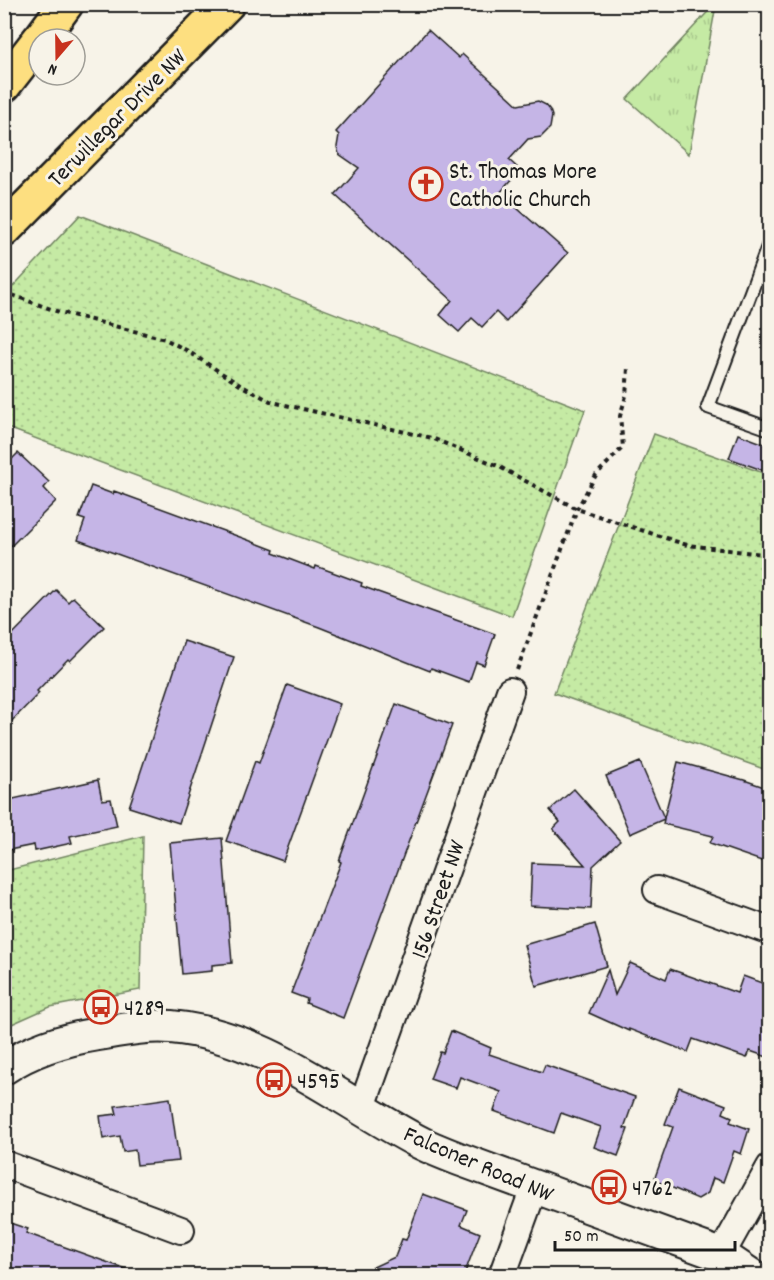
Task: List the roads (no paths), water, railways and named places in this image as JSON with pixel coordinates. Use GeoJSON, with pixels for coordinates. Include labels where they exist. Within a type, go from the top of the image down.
{"type":"FeatureCollection","features":[{"type":"Feature","properties":{"kind":"main road"},"geometry":{"type":"LineString","coordinates":[[48,27],[66,4]]}},
{"type":"Feature","properties":{"kind":"main road","name":"Terwillegar Drive NW"},"geometry":{"type":"LineString","coordinates":[[4,230],[227,4]]}},
{"type":"Feature","properties":{"kind":"main road"},"geometry":{"type":"LineString","coordinates":[[4,85],[27,55]]}},
{"type":"Feature","properties":{"kind":"street","name":"156 Street NW"},"geometry":{"type":"LineString","coordinates":[[362,1107],[510,691]]}},
{"type":"Feature","properties":{"kind":"street"},"geometry":{"type":"LineString","coordinates":[[657,890],[770,931]]}},
{"type":"Feature","properties":{"kind":"street","name":"Falconer Road NW"},"geometry":{"type":"LineString","coordinates":[[4,1068],[44,1049],[83,1037],[124,1030],[169,1027],[203,1032],[258,1050],[284,1062],[420,1142],[459,1160],[721,1255],[752,1275]]}},
{"type":"Feature","properties":{"kind":"street"},"geometry":{"type":"LineString","coordinates":[[4,1164],[181,1230]]}},
{"type":"Feature","properties":{"kind":"street"},"geometry":{"type":"LineString","coordinates":[[721,1255],[770,1167]]}},
{"type":"Feature","properties":{"kind":"street"},"geometry":{"type":"LineString","coordinates":[[502,1275],[534,1188]]}},
{"type":"Feature","properties":{"kind":"lane"},"geometry":{"type":"LineString","coordinates":[[770,242],[708,407],[770,429]]}},
{"type":"Feature","properties":{"kind":"place","name":"St. Thomas More Catholic Church"},"geometry":{"type":"Point","coordinates":[426,184]}},
{"type":"Feature","properties":{"kind":"place","name":"4289"},"geometry":{"type":"Point","coordinates":[101,1007]}},
{"type":"Feature","properties":{"kind":"place","name":"4595"},"geometry":{"type":"Point","coordinates":[274,1080]}},
{"type":"Feature","properties":{"kind":"place","name":"4762"},"geometry":{"type":"Point","coordinates":[609,1187]}}]}
